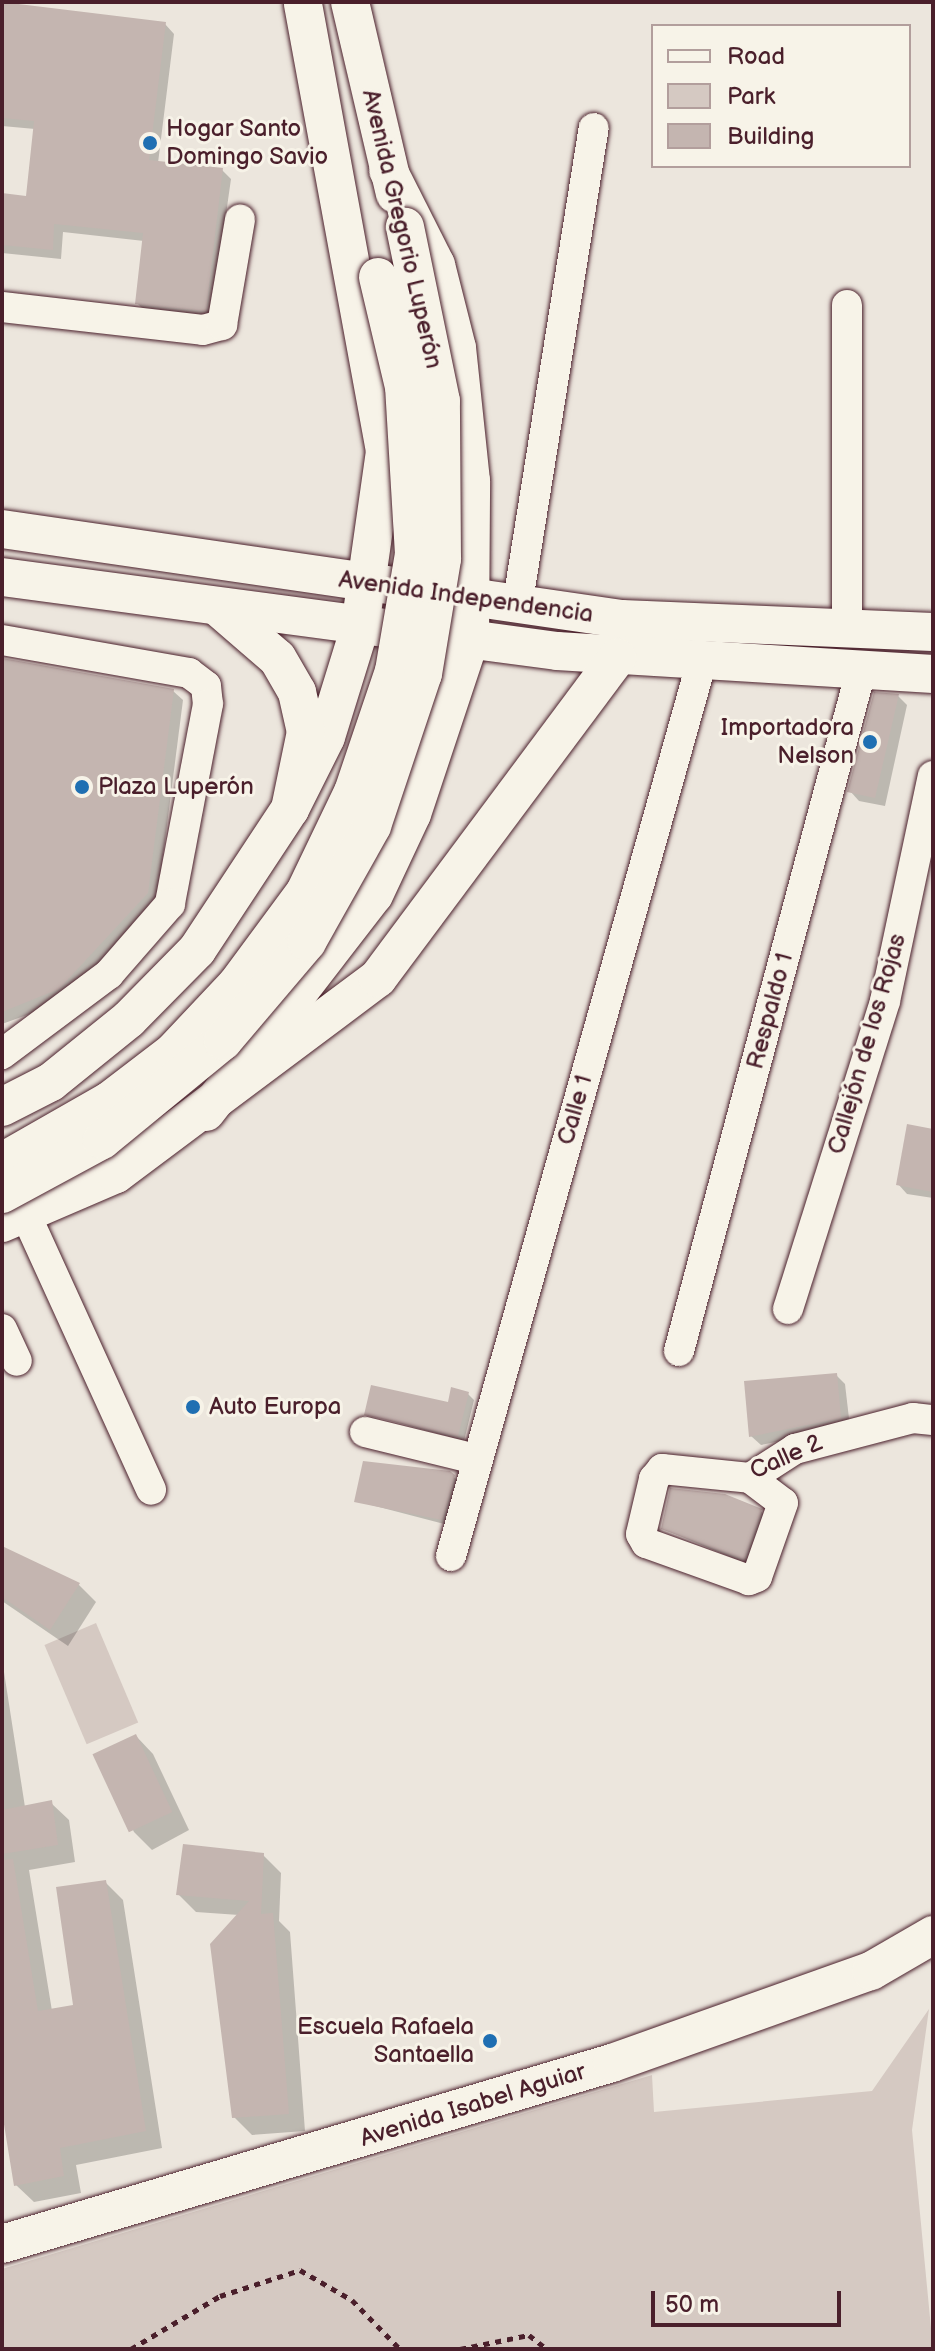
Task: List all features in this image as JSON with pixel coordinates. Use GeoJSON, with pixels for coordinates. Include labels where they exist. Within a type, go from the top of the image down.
{"type":"FeatureCollection","features":[{"type":"Feature","properties":{"kind":"main road","name":"Avenida Gregorio Luperón"},"geometry":{"type":"LineString","coordinates":[[2,1162],[109,1101],[194,1029],[283,924],[353,792],[394,671],[414,554],[404,387],[337,90],[302,2]]}},
{"type":"Feature","properties":{"kind":"main road"},"geometry":{"type":"LineString","coordinates":[[2,1107],[51,1082],[129,1019],[197,950],[290,809],[326,737],[360,627],[385,451],[302,2]]}},
{"type":"Feature","properties":{"kind":"main road","name":"Avenida Gregorio Luperón"},"geometry":{"type":"LineString","coordinates":[[10,1210],[223,1041],[307,942],[372,826],[423,674],[442,559],[441,401],[405,227],[388,170],[350,2]]}},
{"type":"Feature","properties":{"kind":"main road"},"geometry":{"type":"LineString","coordinates":[[206,1112],[374,895],[412,814],[470,640],[474,602],[457,348],[436,265],[388,170]]}},
{"type":"Feature","properties":{"kind":"main road","name":"Avenida Independencia"},"geometry":{"type":"LineString","coordinates":[[2,529],[517,607],[933,632]]}},
{"type":"Feature","properties":{"kind":"main road","name":"Avenida Independencia"},"geometry":{"type":"LineString","coordinates":[[2,577],[360,627],[617,657],[701,664],[933,674]]}},
{"type":"Feature","properties":{"kind":"main road"},"geometry":{"type":"LineString","coordinates":[[218,607],[277,658],[297,692],[306,732],[290,809]]}},
{"type":"Feature","properties":{"kind":"main road"},"geometry":{"type":"LineString","coordinates":[[10,1210],[116,1174],[206,1112],[378,978],[617,657]]}},
{"type":"Feature","properties":{"kind":"main road","name":"Avenida Isabel Aguiar"},"geometry":{"type":"LineString","coordinates":[[2,2244],[612,2063],[871,1971],[933,1935]]}},
{"type":"Feature","properties":{"kind":"street"},"geometry":{"type":"LineString","coordinates":[[517,607],[594,128]]}},
{"type":"Feature","properties":{"kind":"street"},"geometry":{"type":"LineString","coordinates":[[2,307],[203,330],[222,325],[240,220]]}},
{"type":"Feature","properties":{"kind":"street"},"geometry":{"type":"LineString","coordinates":[[847,305],[847,628]]}},
{"type":"Feature","properties":{"kind":"street"},"geometry":{"type":"LineString","coordinates":[[2,640],[189,673],[206,686],[208,704],[170,904],[109,974],[2,1054]]}},
{"type":"Feature","properties":{"kind":"street","name":"Calle 1"},"geometry":{"type":"LineString","coordinates":[[451,1556],[701,664]]}},
{"type":"Feature","properties":{"kind":"street","name":"Respaldo 1"},"geometry":{"type":"LineString","coordinates":[[679,1351],[861,671]]}},
{"type":"Feature","properties":{"kind":"street","name":"Callejón de los Rojas"},"geometry":{"type":"LineString","coordinates":[[788,1309],[885,1001],[933,776]]}},
{"type":"Feature","properties":{"kind":"street"},"geometry":{"type":"LineString","coordinates":[[10,1210],[151,1490]]}},
{"type":"Feature","properties":{"kind":"street"},"geometry":{"type":"LineString","coordinates":[[2,1329],[17,1361]]}},
{"type":"Feature","properties":{"kind":"street","name":"Calle 2"},"geometry":{"type":"LineString","coordinates":[[750,1478],[783,1503],[765,1566],[749,1580],[646,1543],[641,1534],[654,1479],[662,1469],[686,1467],[750,1478],[795,1449],[913,1418],[933,1420]]}},
{"type":"Feature","properties":{"kind":"street"},"geometry":{"type":"LineString","coordinates":[[365,1432],[476,1459]]}},
{"type":"Feature","properties":{"kind":"path"},"geometry":{"type":"LineString","coordinates":[[131,2349],[220,2296],[300,2270],[352,2300],[400,2349]]}},
{"type":"Feature","properties":{"kind":"path"},"geometry":{"type":"LineString","coordinates":[[534,2349],[537,2339]]}},
{"type":"Feature","properties":{"kind":"path"},"geometry":{"type":"LineString","coordinates":[[460,2349],[485,2340],[537,2339],[547,2349]]}},
{"type":"Feature","properties":{"kind":"green space"},"geometry":{"type":"Polygon","coordinates":[[[96,1623],[138,1722],[87,1744],[44,1645],[96,1623]]]}},
{"type":"Feature","properties":{"kind":"green space"},"geometry":{"type":"Polygon","coordinates":[[[929,2009],[912,2130],[933,2349],[2,2349],[2,2269],[652,2075],[654,2112],[872,2091],[929,2009]]]}},
{"type":"Feature","properties":{"kind":"building"},"geometry":{"type":"Polygon","coordinates":[[[2,2],[166,22],[149,160],[223,168],[206,311],[135,304],[143,233],[54,224],[53,250],[2,245],[2,193],[26,196],[34,121],[2,118],[2,2]]]}},
{"type":"Feature","properties":{"kind":"building","name":"Plaza Luperón"},"geometry":{"type":"Polygon","coordinates":[[[2,658],[174,689],[148,893],[59,989],[2,1012],[2,658]]]}},
{"type":"Feature","properties":{"kind":"building","name":"Importadora Nelson"},"geometry":{"type":"Polygon","coordinates":[[[874,692],[899,694],[875,798],[847,792],[874,692]]]}},
{"type":"Feature","properties":{"kind":"building"},"geometry":{"type":"Polygon","coordinates":[[[907,1124],[933,1129],[933,1192],[896,1185],[907,1124]]]}},
{"type":"Feature","properties":{"kind":"building"},"geometry":{"type":"Polygon","coordinates":[[[837,1373],[841,1418],[749,1437],[744,1381],[837,1373]]]}},
{"type":"Feature","properties":{"kind":"building"},"geometry":{"type":"Polygon","coordinates":[[[371,1385],[448,1402],[451,1387],[469,1392],[458,1436],[364,1415],[371,1385]]]}},
{"type":"Feature","properties":{"kind":"building"},"geometry":{"type":"Polygon","coordinates":[[[363,1461],[450,1471],[455,1475],[442,1520],[354,1502],[363,1461]]]}},
{"type":"Feature","properties":{"kind":"building"},"geometry":{"type":"Polygon","coordinates":[[[670,1488],[725,1494],[762,1509],[744,1559],[661,1529],[670,1488]]]}},
{"type":"Feature","properties":{"kind":"building"},"geometry":{"type":"Polygon","coordinates":[[[2,1546],[80,1583],[50,1630],[2,1597],[2,1546]]]}},
{"type":"Feature","properties":{"kind":"building"},"geometry":{"type":"Polygon","coordinates":[[[136,1734],[172,1812],[129,1832],[92,1754],[136,1734]]]}},
{"type":"Feature","properties":{"kind":"building"},"geometry":{"type":"Polygon","coordinates":[[[52,1800],[58,1845],[2,1854],[2,1810],[52,1800]]]}},
{"type":"Feature","properties":{"kind":"building"},"geometry":{"type":"Polygon","coordinates":[[[183,1844],[264,1853],[261,1914],[273,1913],[289,2114],[232,2118],[210,1944],[249,1901],[176,1895],[183,1844]]]}},
{"type":"Feature","properties":{"kind":"building"},"geometry":{"type":"Polygon","coordinates":[[[13,1859],[38,2011],[73,2005],[56,1887],[106,1880],[146,2131],[60,2148],[64,2176],[14,2186],[2,2112],[2,1860],[13,1859]]]}},
{"type":"Feature","properties":{"kind":"place","name":"Hogar Santo Domingo Savio"},"geometry":{"type":"Point","coordinates":[150,143]}},
{"type":"Feature","properties":{"kind":"place","name":"Importadora Nelson"},"geometry":{"type":"Point","coordinates":[870,742]}},
{"type":"Feature","properties":{"kind":"place","name":"Plaza Luperón"},"geometry":{"type":"Point","coordinates":[82,787]}},
{"type":"Feature","properties":{"kind":"place","name":"Auto Europa"},"geometry":{"type":"Point","coordinates":[193,1407]}},
{"type":"Feature","properties":{"kind":"place","name":"Escuela Rafaela Santaella"},"geometry":{"type":"Point","coordinates":[490,2041]}}]}
